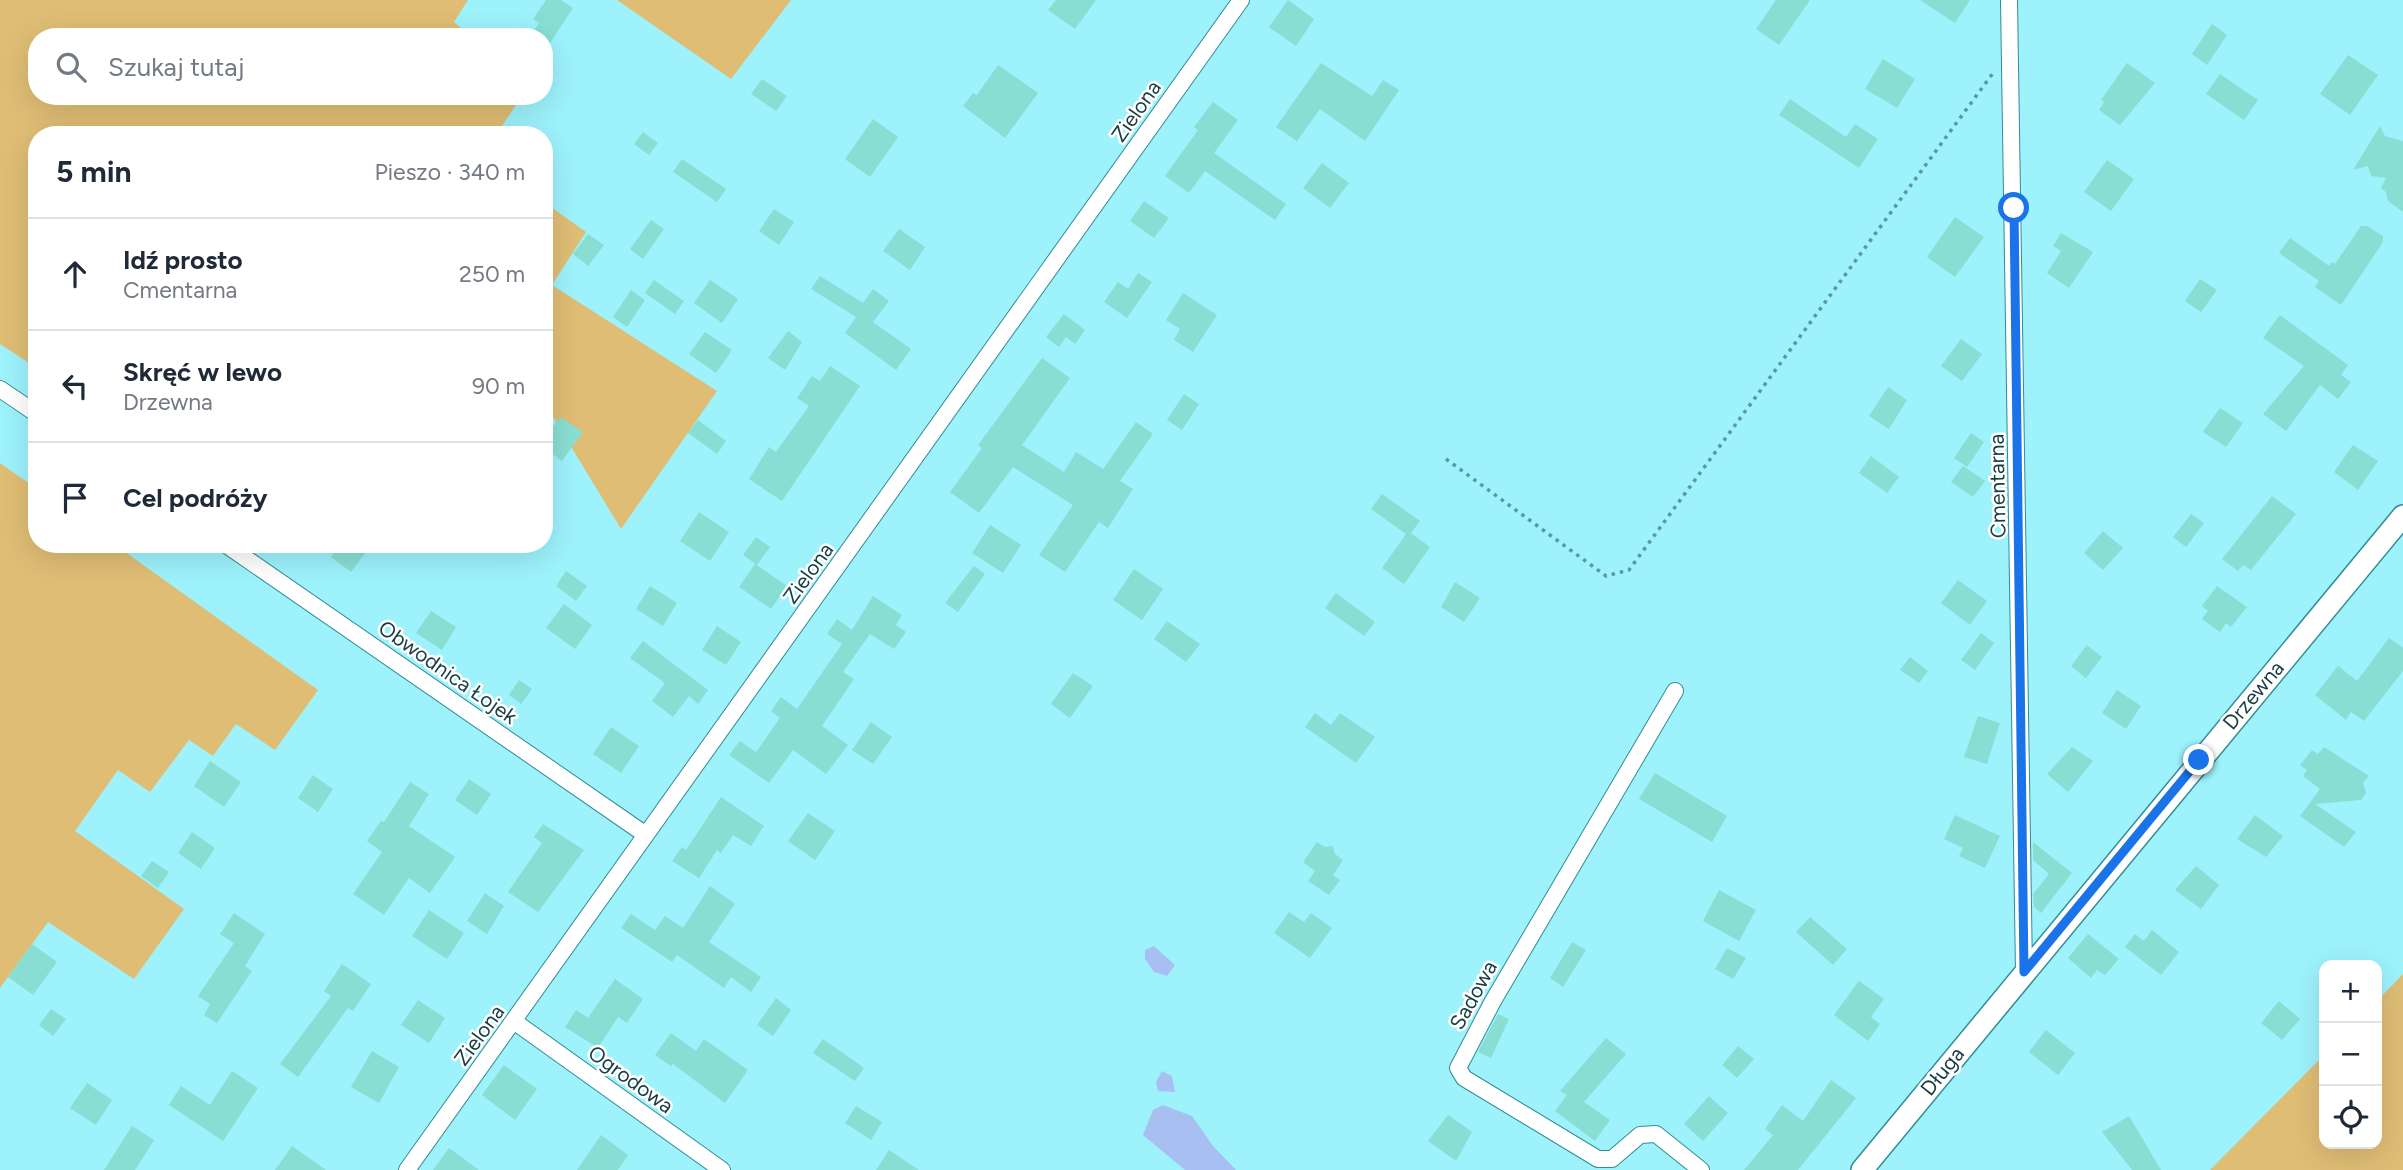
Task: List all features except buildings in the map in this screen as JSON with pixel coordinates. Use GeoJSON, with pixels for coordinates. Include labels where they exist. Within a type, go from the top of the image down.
{"type":"FeatureCollection","features":[{"type":"Feature","properties":{"kind":"street","name":"Zielona"},"geometry":{"type":"LineString","coordinates":[[407,1170],[1241,0]]}},
{"type":"Feature","properties":{"kind":"street","name":"Cmentarna"},"geometry":{"type":"LineString","coordinates":[[2009,0],[2024,972]]}},
{"type":"Feature","properties":{"kind":"street"},"geometry":{"type":"LineString","coordinates":[[0,389],[28,408]]}},
{"type":"Feature","properties":{"kind":"street","name":"Drzewna"},"geometry":{"type":"LineString","coordinates":[[2024,972],[2403,516]]}},
{"type":"Feature","properties":{"kind":"street","name":"Obwodnica Łojek"},"geometry":{"type":"LineString","coordinates":[[238,553],[646,835]]}},
{"type":"Feature","properties":{"kind":"street","name":"Sadowa"},"geometry":{"type":"LineString","coordinates":[[1675,691],[1493,1001],[1458,1068],[1464,1078],[1598,1159],[1612,1159],[1635,1138],[1651,1133],[1665,1139],[1701,1170]]}},
{"type":"Feature","properties":{"kind":"street","name":"Długa"},"geometry":{"type":"LineString","coordinates":[[1862,1170],[2024,972]]}},
{"type":"Feature","properties":{"kind":"street","name":"Ogrodowa"},"geometry":{"type":"LineString","coordinates":[[515,1022],[722,1170]]}},
{"type":"Feature","properties":{"kind":"path"},"geometry":{"type":"LineString","coordinates":[[1446,459],[1606,576],[1629,570],[1940,142],[2010,51]]}},
{"type":"Feature","properties":{"kind":"shaded area"},"geometry":{"type":"Polygon","coordinates":[[[0,0],[468,0],[454,22],[461,28],[28,28],[28,105],[516,105],[502,126],[28,126],[28,362],[0,344],[0,0]]]}},
{"type":"Feature","properties":{"kind":"shaded area"},"geometry":{"type":"Polygon","coordinates":[[[617,0],[791,0],[731,79],[617,0]]]}},
{"type":"Feature","properties":{"kind":"shaded area"},"geometry":{"type":"Polygon","coordinates":[[[553,208],[586,232],[553,283],[553,208]]]}},
{"type":"Feature","properties":{"kind":"shaded area"},"geometry":{"type":"Polygon","coordinates":[[[553,286],[717,391],[621,529],[553,417],[553,286]]]}},
{"type":"Feature","properties":{"kind":"shaded area"},"geometry":{"type":"Polygon","coordinates":[[[0,463],[28,483],[28,553],[127,553],[318,690],[275,750],[236,724],[213,756],[189,740],[150,792],[118,770],[75,831],[184,909],[134,979],[48,922],[0,988],[0,463]]]}},
{"type":"Feature","properties":{"kind":"shaded area"},"geometry":{"type":"Polygon","coordinates":[[[2403,974],[2403,1170],[2210,1170],[2319,1060],[2319,1149],[2382,1149],[2382,996],[2403,974]]]}},
{"type":"Feature","properties":{"kind":"water"},"geometry":{"type":"Polygon","coordinates":[[[1154,946],[1175,965],[1167,976],[1154,972],[1145,959],[1145,950],[1154,946]]]}},
{"type":"Feature","properties":{"kind":"water"},"geometry":{"type":"Polygon","coordinates":[[[1162,1071],[1172,1076],[1175,1092],[1158,1091],[1156,1082],[1162,1071]]]}},
{"type":"Feature","properties":{"kind":"water"},"geometry":{"type":"Polygon","coordinates":[[[1163,1105],[1192,1116],[1213,1146],[1236,1170],[1185,1170],[1143,1135],[1153,1110],[1163,1105]]]}},
{"type":"Feature","properties":{"kind":"route"},"geometry":{"type":"LineString","coordinates":[[2014,208],[2024,972],[2199,760]]}}]}
